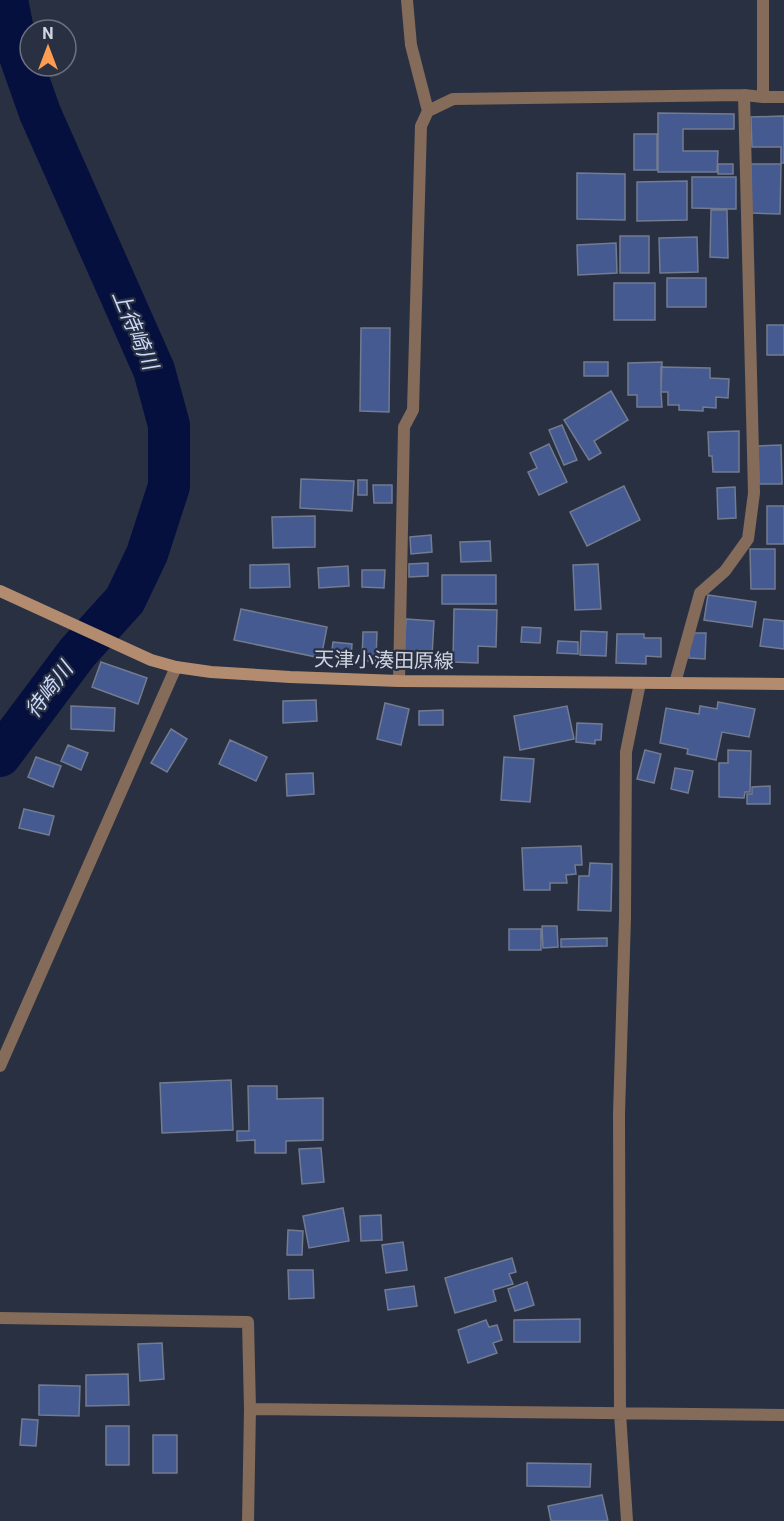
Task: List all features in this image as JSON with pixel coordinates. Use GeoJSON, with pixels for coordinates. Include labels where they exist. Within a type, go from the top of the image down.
{"type":"FeatureCollection","features":[{"type":"Feature","properties":{"kind":"main road","name":"天津小湊田原線"},"geometry":{"type":"LineString","coordinates":[[0,591],[151,660],[176,667],[211,672],[399,681],[784,684]]}},
{"type":"Feature","properties":{"kind":"street"},"geometry":{"type":"LineString","coordinates":[[399,681],[404,427],[413,410],[422,126],[428,111],[411,45],[407,0]]}},
{"type":"Feature","properties":{"kind":"street"},"geometry":{"type":"LineString","coordinates":[[763,0],[763,97]]}},
{"type":"Feature","properties":{"kind":"street"},"geometry":{"type":"LineString","coordinates":[[428,111],[453,99],[744,95],[784,97]]}},
{"type":"Feature","properties":{"kind":"street"},"geometry":{"type":"LineString","coordinates":[[675,683],[700,593],[725,571],[748,539],[754,493],[744,95]]}},
{"type":"Feature","properties":{"kind":"street"},"geometry":{"type":"LineString","coordinates":[[0,1065],[176,667]]}},
{"type":"Feature","properties":{"kind":"street"},"geometry":{"type":"LineString","coordinates":[[627,1521],[620,1413],[618,1114],[625,917],[626,752],[640,683]]}},
{"type":"Feature","properties":{"kind":"street"},"geometry":{"type":"LineString","coordinates":[[0,1318],[248,1322],[250,1409],[248,1521]]}},
{"type":"Feature","properties":{"kind":"street"},"geometry":{"type":"LineString","coordinates":[[250,1409],[784,1415]]}},
{"type":"Feature","properties":{"kind":"building"},"geometry":{"type":"Polygon","coordinates":[[[658,113],[734,114],[734,129],[683,129],[683,151],[718,151],[717,172],[658,172],[658,113]]]}},
{"type":"Feature","properties":{"kind":"building"},"geometry":{"type":"Polygon","coordinates":[[[784,116],[784,163],[781,163],[781,147],[752,147],[751,117],[784,116]]]}},
{"type":"Feature","properties":{"kind":"building"},"geometry":{"type":"Polygon","coordinates":[[[634,134],[657,134],[657,170],[634,170],[634,134]]]}},
{"type":"Feature","properties":{"kind":"building"},"geometry":{"type":"Polygon","coordinates":[[[718,164],[733,164],[733,174],[718,174],[718,164]]]}},
{"type":"Feature","properties":{"kind":"building"},"geometry":{"type":"Polygon","coordinates":[[[751,164],[781,164],[780,214],[751,213],[751,164]]]}},
{"type":"Feature","properties":{"kind":"building"},"geometry":{"type":"Polygon","coordinates":[[[577,173],[625,174],[625,220],[577,219],[577,173]]]}},
{"type":"Feature","properties":{"kind":"building"},"geometry":{"type":"Polygon","coordinates":[[[692,177],[736,177],[736,209],[692,208],[692,177]]]}},
{"type":"Feature","properties":{"kind":"building"},"geometry":{"type":"Polygon","coordinates":[[[687,181],[687,220],[637,221],[637,182],[687,181]]]}},
{"type":"Feature","properties":{"kind":"building"},"geometry":{"type":"Polygon","coordinates":[[[711,210],[727,210],[728,258],[710,257],[711,210]]]}},
{"type":"Feature","properties":{"kind":"building"},"geometry":{"type":"Polygon","coordinates":[[[620,236],[649,236],[649,273],[620,273],[620,236]]]}},
{"type":"Feature","properties":{"kind":"building"},"geometry":{"type":"Polygon","coordinates":[[[697,237],[698,272],[660,273],[659,238],[697,237]]]}},
{"type":"Feature","properties":{"kind":"building"},"geometry":{"type":"Polygon","coordinates":[[[616,243],[617,273],[578,275],[577,245],[616,243]]]}},
{"type":"Feature","properties":{"kind":"building"},"geometry":{"type":"Polygon","coordinates":[[[667,278],[706,278],[706,307],[667,307],[667,278]]]}},
{"type":"Feature","properties":{"kind":"building"},"geometry":{"type":"Polygon","coordinates":[[[614,283],[655,283],[655,320],[614,320],[614,283]]]}},
{"type":"Feature","properties":{"kind":"building"},"geometry":{"type":"Polygon","coordinates":[[[767,325],[784,325],[784,355],[767,355],[767,325]]]}},
{"type":"Feature","properties":{"kind":"building"},"geometry":{"type":"Polygon","coordinates":[[[361,328],[390,328],[389,412],[360,411],[361,328]]]}},
{"type":"Feature","properties":{"kind":"building"},"geometry":{"type":"Polygon","coordinates":[[[584,362],[608,362],[608,376],[584,376],[584,362]]]}},
{"type":"Feature","properties":{"kind":"building"},"geometry":{"type":"Polygon","coordinates":[[[662,362],[662,407],[637,407],[637,395],[628,395],[628,363],[662,362]]]}},
{"type":"Feature","properties":{"kind":"building"},"geometry":{"type":"Polygon","coordinates":[[[661,367],[710,368],[710,378],[729,379],[728,398],[716,397],[716,408],[703,407],[703,411],[679,410],[679,405],[668,405],[668,392],[661,392],[661,367]]]}},
{"type":"Feature","properties":{"kind":"building"},"geometry":{"type":"Polygon","coordinates":[[[611,391],[628,420],[594,441],[601,453],[589,460],[564,420],[611,391]]]}},
{"type":"Feature","properties":{"kind":"building"},"geometry":{"type":"Polygon","coordinates":[[[562,425],[577,460],[564,465],[549,430],[562,425]]]}},
{"type":"Feature","properties":{"kind":"building"},"geometry":{"type":"Polygon","coordinates":[[[739,431],[739,472],[713,472],[712,456],[709,456],[708,432],[739,431]]]}},
{"type":"Feature","properties":{"kind":"building"},"geometry":{"type":"Polygon","coordinates":[[[549,444],[567,482],[539,495],[528,472],[537,468],[530,453],[549,444]]]}},
{"type":"Feature","properties":{"kind":"building"},"geometry":{"type":"Polygon","coordinates":[[[781,445],[782,484],[759,484],[758,446],[781,445]]]}},
{"type":"Feature","properties":{"kind":"building"},"geometry":{"type":"Polygon","coordinates":[[[301,479],[354,481],[352,511],[300,508],[301,479]]]}},
{"type":"Feature","properties":{"kind":"building"},"geometry":{"type":"Polygon","coordinates":[[[358,480],[367,480],[367,495],[358,495],[358,480]]]}},
{"type":"Feature","properties":{"kind":"building"},"geometry":{"type":"Polygon","coordinates":[[[373,485],[392,485],[392,503],[374,503],[373,485]]]}},
{"type":"Feature","properties":{"kind":"building"},"geometry":{"type":"Polygon","coordinates":[[[624,486],[640,520],[587,546],[570,512],[624,486]]]}},
{"type":"Feature","properties":{"kind":"building"},"geometry":{"type":"Polygon","coordinates":[[[735,487],[736,518],[718,519],[717,488],[735,487]]]}},
{"type":"Feature","properties":{"kind":"building"},"geometry":{"type":"Polygon","coordinates":[[[767,506],[784,506],[784,544],[767,544],[767,506]]]}},
{"type":"Feature","properties":{"kind":"building"},"geometry":{"type":"Polygon","coordinates":[[[315,516],[315,547],[273,548],[272,517],[315,516]]]}},
{"type":"Feature","properties":{"kind":"building"},"geometry":{"type":"Polygon","coordinates":[[[431,535],[432,552],[411,554],[410,537],[431,535]]]}},
{"type":"Feature","properties":{"kind":"building"},"geometry":{"type":"Polygon","coordinates":[[[490,541],[491,561],[461,562],[460,542],[490,541]]]}},
{"type":"Feature","properties":{"kind":"building"},"geometry":{"type":"Polygon","coordinates":[[[750,549],[775,549],[775,589],[751,589],[750,549]]]}},
{"type":"Feature","properties":{"kind":"building"},"geometry":{"type":"Polygon","coordinates":[[[428,563],[428,576],[409,577],[409,564],[428,563]]]}},
{"type":"Feature","properties":{"kind":"building"},"geometry":{"type":"Polygon","coordinates":[[[289,564],[290,587],[250,588],[250,565],[289,564]]]}},
{"type":"Feature","properties":{"kind":"building"},"geometry":{"type":"Polygon","coordinates":[[[598,564],[601,609],[575,610],[573,565],[598,564]]]}},
{"type":"Feature","properties":{"kind":"building"},"geometry":{"type":"Polygon","coordinates":[[[348,566],[349,586],[319,588],[318,568],[348,566]]]}},
{"type":"Feature","properties":{"kind":"building"},"geometry":{"type":"Polygon","coordinates":[[[362,570],[385,570],[384,588],[362,587],[362,570]]]}},
{"type":"Feature","properties":{"kind":"building"},"geometry":{"type":"Polygon","coordinates":[[[442,575],[496,575],[496,604],[442,604],[442,575]]]}},
{"type":"Feature","properties":{"kind":"building"},"geometry":{"type":"Polygon","coordinates":[[[708,595],[756,602],[752,627],[704,620],[708,595]]]}},
{"type":"Feature","properties":{"kind":"building"},"geometry":{"type":"Polygon","coordinates":[[[241,609],[327,627],[321,658],[234,640],[241,609]]]}},
{"type":"Feature","properties":{"kind":"building"},"geometry":{"type":"Polygon","coordinates":[[[454,609],[497,610],[496,647],[478,646],[478,663],[453,662],[454,609]]]}},
{"type":"Feature","properties":{"kind":"building"},"geometry":{"type":"Polygon","coordinates":[[[406,619],[434,621],[432,656],[404,654],[406,619]]]}},
{"type":"Feature","properties":{"kind":"building"},"geometry":{"type":"Polygon","coordinates":[[[764,619],[784,621],[784,649],[760,646],[764,619]]]}},
{"type":"Feature","properties":{"kind":"building"},"geometry":{"type":"Polygon","coordinates":[[[522,627],[541,628],[540,643],[521,642],[522,627]]]}},
{"type":"Feature","properties":{"kind":"building"},"geometry":{"type":"Polygon","coordinates":[[[581,631],[607,632],[606,656],[580,655],[581,631]]]}},
{"type":"Feature","properties":{"kind":"building"},"geometry":{"type":"Polygon","coordinates":[[[363,632],[377,632],[376,661],[362,661],[363,632]]]}},
{"type":"Feature","properties":{"kind":"building"},"geometry":{"type":"Polygon","coordinates":[[[690,633],[706,633],[705,659],[689,658],[690,633]]]}},
{"type":"Feature","properties":{"kind":"building"},"geometry":{"type":"Polygon","coordinates":[[[617,634],[644,634],[644,638],[661,638],[661,657],[646,656],[646,664],[616,663],[617,634]]]}},
{"type":"Feature","properties":{"kind":"building"},"geometry":{"type":"Polygon","coordinates":[[[558,641],[578,642],[578,654],[557,653],[558,641]]]}},
{"type":"Feature","properties":{"kind":"building"},"geometry":{"type":"Polygon","coordinates":[[[333,642],[352,644],[351,659],[331,658],[333,642]]]}},
{"type":"Feature","properties":{"kind":"building"},"geometry":{"type":"Polygon","coordinates":[[[101,662],[147,678],[138,704],[92,687],[101,662]]]}},
{"type":"Feature","properties":{"kind":"building"},"geometry":{"type":"Polygon","coordinates":[[[316,700],[317,721],[283,723],[283,701],[316,700]]]}},
{"type":"Feature","properties":{"kind":"building"},"geometry":{"type":"Polygon","coordinates":[[[718,702],[755,709],[749,737],[722,732],[716,760],[687,754],[688,749],[660,743],[666,708],[699,714],[700,706],[717,709],[718,702]]]}},
{"type":"Feature","properties":{"kind":"building"},"geometry":{"type":"Polygon","coordinates":[[[385,703],[409,709],[401,745],[377,739],[385,703]]]}},
{"type":"Feature","properties":{"kind":"building"},"geometry":{"type":"Polygon","coordinates":[[[71,706],[115,708],[114,731],[71,729],[71,706]]]}},
{"type":"Feature","properties":{"kind":"building"},"geometry":{"type":"Polygon","coordinates":[[[567,706],[574,739],[520,750],[514,716],[567,706]]]}},
{"type":"Feature","properties":{"kind":"building"},"geometry":{"type":"Polygon","coordinates":[[[443,710],[443,725],[419,725],[419,711],[443,710]]]}},
{"type":"Feature","properties":{"kind":"building"},"geometry":{"type":"Polygon","coordinates":[[[577,723],[602,724],[601,740],[595,740],[595,744],[576,742],[577,723]]]}},
{"type":"Feature","properties":{"kind":"building"},"geometry":{"type":"Polygon","coordinates":[[[171,729],[187,739],[167,772],[151,763],[171,729]]]}},
{"type":"Feature","properties":{"kind":"building"},"geometry":{"type":"Polygon","coordinates":[[[230,740],[267,757],[256,781],[219,764],[230,740]]]}},
{"type":"Feature","properties":{"kind":"building"},"geometry":{"type":"Polygon","coordinates":[[[68,745],[88,753],[81,770],[61,761],[68,745]]]}},
{"type":"Feature","properties":{"kind":"building"},"geometry":{"type":"Polygon","coordinates":[[[645,750],[661,754],[654,783],[637,779],[645,750]]]}},
{"type":"Feature","properties":{"kind":"building"},"geometry":{"type":"Polygon","coordinates":[[[728,750],[751,751],[750,792],[745,792],[744,798],[719,797],[719,763],[728,763],[728,750]]]}},
{"type":"Feature","properties":{"kind":"building"},"geometry":{"type":"Polygon","coordinates":[[[36,757],[61,766],[53,787],[28,777],[36,757]]]}},
{"type":"Feature","properties":{"kind":"building"},"geometry":{"type":"Polygon","coordinates":[[[504,757],[534,759],[530,802],[501,800],[504,757]]]}},
{"type":"Feature","properties":{"kind":"building"},"geometry":{"type":"Polygon","coordinates":[[[675,768],[693,771],[688,793],[671,789],[675,768]]]}},
{"type":"Feature","properties":{"kind":"building"},"geometry":{"type":"Polygon","coordinates":[[[313,773],[314,794],[287,796],[286,774],[313,773]]]}},
{"type":"Feature","properties":{"kind":"building"},"geometry":{"type":"Polygon","coordinates":[[[770,786],[770,804],[747,804],[747,794],[752,794],[752,787],[770,786]]]}},
{"type":"Feature","properties":{"kind":"building"},"geometry":{"type":"Polygon","coordinates":[[[24,809],[54,816],[49,835],[19,828],[24,809]]]}},
{"type":"Feature","properties":{"kind":"building"},"geometry":{"type":"Polygon","coordinates":[[[581,846],[582,865],[575,865],[576,874],[566,875],[567,883],[550,883],[550,890],[524,890],[522,848],[581,846]]]}},
{"type":"Feature","properties":{"kind":"building"},"geometry":{"type":"Polygon","coordinates":[[[590,863],[612,864],[611,911],[578,910],[579,876],[589,876],[590,863]]]}},
{"type":"Feature","properties":{"kind":"building"},"geometry":{"type":"Polygon","coordinates":[[[542,926],[557,926],[558,947],[543,948],[542,926]]]}},
{"type":"Feature","properties":{"kind":"building"},"geometry":{"type":"Polygon","coordinates":[[[509,929],[541,929],[541,950],[509,950],[509,929]]]}},
{"type":"Feature","properties":{"kind":"building"},"geometry":{"type":"Polygon","coordinates":[[[607,938],[607,946],[561,947],[561,939],[607,938]]]}},
{"type":"Feature","properties":{"kind":"building"},"geometry":{"type":"Polygon","coordinates":[[[231,1080],[233,1130],[162,1133],[160,1083],[231,1080]]]}},
{"type":"Feature","properties":{"kind":"building"},"geometry":{"type":"Polygon","coordinates":[[[248,1086],[277,1086],[277,1099],[323,1098],[323,1140],[286,1141],[286,1153],[255,1153],[255,1140],[237,1141],[237,1131],[249,1131],[248,1086]]]}},
{"type":"Feature","properties":{"kind":"building"},"geometry":{"type":"Polygon","coordinates":[[[321,1148],[324,1182],[302,1184],[299,1149],[321,1148]]]}},
{"type":"Feature","properties":{"kind":"building"},"geometry":{"type":"Polygon","coordinates":[[[343,1208],[349,1241],[309,1248],[303,1216],[343,1208]]]}},
{"type":"Feature","properties":{"kind":"building"},"geometry":{"type":"Polygon","coordinates":[[[381,1215],[382,1240],[361,1241],[360,1216],[381,1215]]]}},
{"type":"Feature","properties":{"kind":"building"},"geometry":{"type":"Polygon","coordinates":[[[288,1230],[303,1231],[302,1255],[287,1255],[288,1230]]]}},
{"type":"Feature","properties":{"kind":"building"},"geometry":{"type":"Polygon","coordinates":[[[403,1242],[407,1270],[386,1273],[382,1245],[403,1242]]]}},
{"type":"Feature","properties":{"kind":"building"},"geometry":{"type":"Polygon","coordinates":[[[512,1258],[516,1272],[509,1274],[513,1284],[493,1290],[496,1301],[455,1313],[445,1278],[512,1258]]]}},
{"type":"Feature","properties":{"kind":"building"},"geometry":{"type":"Polygon","coordinates":[[[288,1270],[313,1270],[314,1298],[289,1299],[288,1270]]]}},
{"type":"Feature","properties":{"kind":"building"},"geometry":{"type":"Polygon","coordinates":[[[527,1282],[534,1305],[515,1311],[508,1289],[527,1282]]]}},
{"type":"Feature","properties":{"kind":"building"},"geometry":{"type":"Polygon","coordinates":[[[414,1286],[417,1306],[388,1310],[385,1290],[414,1286]]]}},
{"type":"Feature","properties":{"kind":"building"},"geometry":{"type":"Polygon","coordinates":[[[580,1319],[580,1342],[514,1342],[514,1320],[580,1319]]]}},
{"type":"Feature","properties":{"kind":"building"},"geometry":{"type":"Polygon","coordinates":[[[486,1320],[489,1327],[497,1325],[502,1340],[493,1343],[497,1353],[468,1363],[458,1330],[486,1320]]]}},
{"type":"Feature","properties":{"kind":"building"},"geometry":{"type":"Polygon","coordinates":[[[162,1343],[164,1379],[140,1381],[138,1344],[162,1343]]]}},
{"type":"Feature","properties":{"kind":"building"},"geometry":{"type":"Polygon","coordinates":[[[128,1374],[129,1405],[86,1406],[86,1375],[128,1374]]]}},
{"type":"Feature","properties":{"kind":"building"},"geometry":{"type":"Polygon","coordinates":[[[39,1385],[80,1386],[79,1416],[39,1415],[39,1385]]]}},
{"type":"Feature","properties":{"kind":"building"},"geometry":{"type":"Polygon","coordinates":[[[22,1419],[38,1420],[36,1446],[20,1445],[22,1419]]]}},
{"type":"Feature","properties":{"kind":"building"},"geometry":{"type":"Polygon","coordinates":[[[106,1426],[129,1426],[129,1465],[106,1465],[106,1426]]]}},
{"type":"Feature","properties":{"kind":"building"},"geometry":{"type":"Polygon","coordinates":[[[153,1435],[177,1435],[177,1473],[153,1473],[153,1435]]]}},
{"type":"Feature","properties":{"kind":"building"},"geometry":{"type":"Polygon","coordinates":[[[527,1463],[591,1464],[590,1487],[527,1486],[527,1463]]]}},
{"type":"Feature","properties":{"kind":"building"},"geometry":{"type":"Polygon","coordinates":[[[602,1495],[608,1521],[551,1521],[548,1506],[602,1495]]]}},
{"type":"Feature","properties":{"kind":"waterway","name":"上待崎川"},"geometry":{"type":"LineString","coordinates":[[0,756],[77,653],[125,600],[147,554],[169,486],[169,425],[154,370],[40,113],[16,45],[7,0]]}},
{"type":"Feature","properties":{"kind":"water label","name":"待崎川"},"geometry":{"type":"Point","coordinates":[49,690]}}]}
